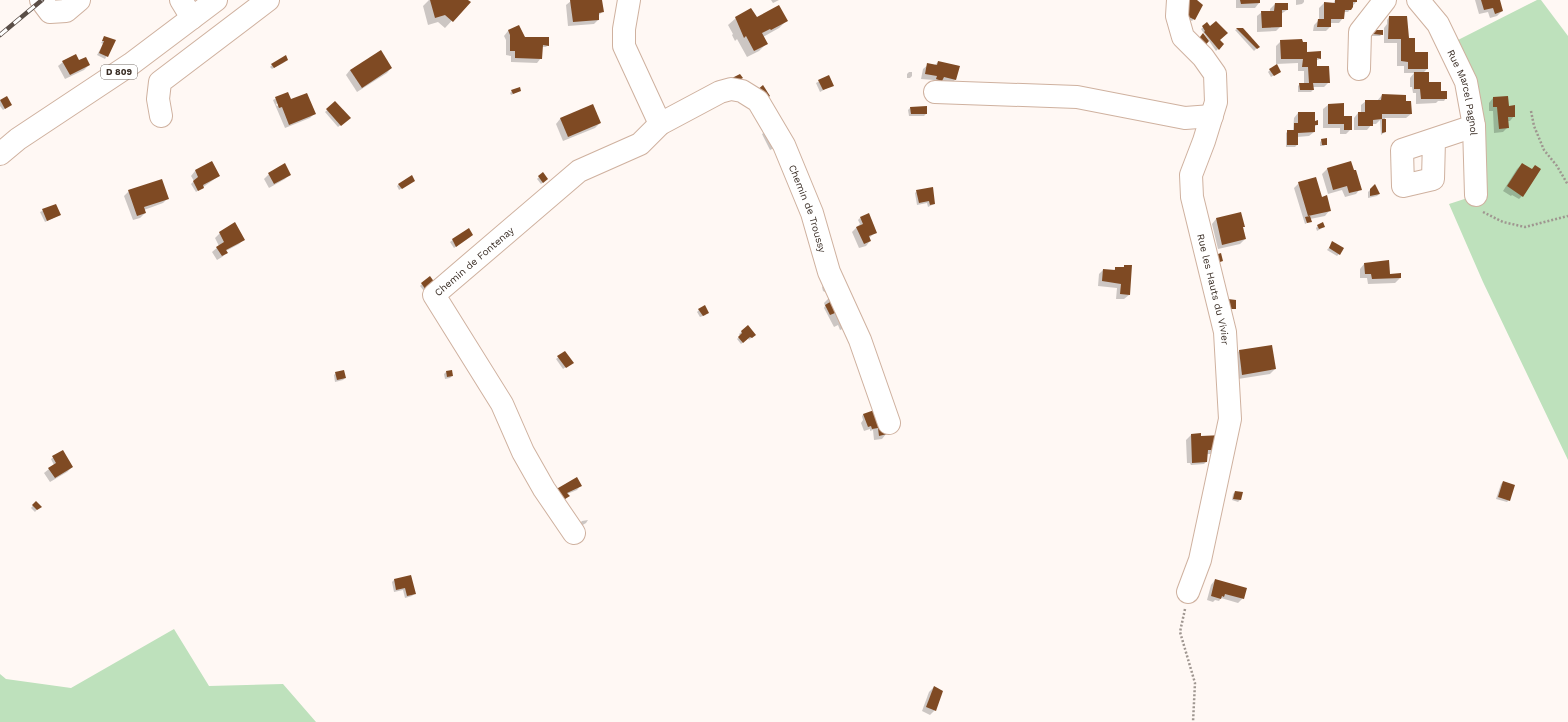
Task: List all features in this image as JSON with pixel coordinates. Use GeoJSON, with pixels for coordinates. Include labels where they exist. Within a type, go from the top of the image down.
{"type":"FeatureCollection","features":[{"type":"Feature","properties":{"kind":"street"},"geometry":{"type":"LineString","coordinates":[[41,0],[50,12],[66,11],[79,0]]}},
{"type":"Feature","properties":{"kind":"street","name":"D 809"},"geometry":{"type":"LineString","coordinates":[[0,154],[9,143],[131,64],[187,9],[216,0]]}},
{"type":"Feature","properties":{"kind":"street"},"geometry":{"type":"LineString","coordinates":[[161,116],[158,99],[160,82],[268,0]]}},
{"type":"Feature","properties":{"kind":"street"},"geometry":{"type":"LineString","coordinates":[[629,0],[624,29],[624,46],[660,124]]}},
{"type":"Feature","properties":{"kind":"street","name":"Rue les Hauts du Vivier"},"geometry":{"type":"LineString","coordinates":[[1178,0],[1177,16],[1183,37],[1203,58],[1215,74],[1216,102],[1204,141],[1191,175],[1192,197],[1225,332],[1230,419],[1200,560],[1188,592]]}},
{"type":"Feature","properties":{"kind":"street"},"geometry":{"type":"LineString","coordinates":[[1359,68],[1360,32],[1385,0]]}},
{"type":"Feature","properties":{"kind":"street","name":"Rue Marcel Pagnol"},"geometry":{"type":"LineString","coordinates":[[1418,0],[1438,24],[1466,82],[1474,126],[1476,195]]}},
{"type":"Feature","properties":{"kind":"street","name":"Chemin de Troussy"},"geometry":{"type":"LineString","coordinates":[[660,124],[720,92],[731,89],[742,91],[758,101],[784,145],[812,213],[829,272],[860,340],[889,423]]}},
{"type":"Feature","properties":{"kind":"street"},"geometry":{"type":"LineString","coordinates":[[935,92],[1077,97],[1185,118],[1212,116]]}},
{"type":"Feature","properties":{"kind":"street","name":"Chemin de Fontenay"},"geometry":{"type":"LineString","coordinates":[[574,533],[544,489],[523,452],[502,404],[434,295],[579,171],[640,144],[660,124]]}},
{"type":"Feature","properties":{"kind":"street"},"geometry":{"type":"LineString","coordinates":[[1434,140],[1474,126]]}},
{"type":"Feature","properties":{"kind":"path"},"geometry":{"type":"LineString","coordinates":[[1531,111],[1534,126],[1544,150],[1557,166],[1568,185]]}},
{"type":"Feature","properties":{"kind":"path"},"geometry":{"type":"LineString","coordinates":[[1476,195],[1481,211],[1503,222],[1525,227],[1568,216]]}},
{"type":"Feature","properties":{"kind":"path"},"geometry":{"type":"LineString","coordinates":[[1188,592],[1180,632],[1195,683],[1193,722]]}},
{"type":"Feature","properties":{"kind":"green space"},"geometry":{"type":"Polygon","coordinates":[[[1537,0],[1541,0],[1568,36],[1568,460],[1483,282],[1449,204],[1486,192],[1482,105],[1472,69],[1458,40],[1537,0]]]}},
{"type":"Feature","properties":{"kind":"green space"},"geometry":{"type":"Polygon","coordinates":[[[174,629],[209,686],[283,684],[316,722],[0,722],[0,674],[6,679],[71,688],[174,629]]]}},
{"type":"Feature","properties":{"kind":"building"},"geometry":{"type":"Polygon","coordinates":[[[430,0],[468,0],[471,2],[453,22],[445,15],[435,18],[430,0]]]}},
{"type":"Feature","properties":{"kind":"building"},"geometry":{"type":"Polygon","coordinates":[[[570,0],[602,0],[604,12],[599,13],[599,20],[573,22],[570,0]]]}},
{"type":"Feature","properties":{"kind":"building"},"geometry":{"type":"Polygon","coordinates":[[[1184,0],[1197,0],[1203,5],[1195,20],[1181,13],[1184,0]]]}},
{"type":"Feature","properties":{"kind":"building"},"geometry":{"type":"Polygon","coordinates":[[[1240,0],[1260,0],[1260,3],[1241,4],[1240,0]]]}},
{"type":"Feature","properties":{"kind":"building"},"geometry":{"type":"Polygon","coordinates":[[[1335,0],[1357,0],[1357,2],[1353,2],[1353,7],[1351,10],[1345,10],[1344,19],[1331,19],[1331,27],[1317,27],[1318,19],[1324,19],[1324,2],[1335,3],[1335,0]]]}},
{"type":"Feature","properties":{"kind":"building"},"geometry":{"type":"Polygon","coordinates":[[[1481,0],[1500,0],[1503,11],[1495,14],[1493,8],[1484,10],[1481,0]]]}},
{"type":"Feature","properties":{"kind":"building"},"geometry":{"type":"Polygon","coordinates":[[[1275,3],[1288,3],[1288,10],[1282,10],[1282,27],[1262,28],[1261,11],[1274,11],[1275,3]]]}},
{"type":"Feature","properties":{"kind":"building"},"geometry":{"type":"Polygon","coordinates":[[[779,5],[788,21],[762,33],[768,44],[754,51],[746,36],[744,38],[735,17],[751,8],[757,17],[779,5]]]}},
{"type":"Feature","properties":{"kind":"building"},"geometry":{"type":"Polygon","coordinates":[[[1389,16],[1407,16],[1409,38],[1415,38],[1415,52],[1428,52],[1428,69],[1408,69],[1408,62],[1401,61],[1401,39],[1388,39],[1389,16]]]}},
{"type":"Feature","properties":{"kind":"building"},"geometry":{"type":"Polygon","coordinates":[[[1216,21],[1228,33],[1220,40],[1224,44],[1219,50],[1204,32],[1205,31],[1202,26],[1207,22],[1210,26],[1216,21]]]}},
{"type":"Feature","properties":{"kind":"building"},"geometry":{"type":"Polygon","coordinates":[[[519,25],[525,37],[549,37],[549,46],[543,45],[542,59],[515,58],[515,51],[510,51],[510,35],[508,30],[519,25]]]}},
{"type":"Feature","properties":{"kind":"building"},"geometry":{"type":"Polygon","coordinates":[[[1236,28],[1243,28],[1260,47],[1257,49],[1236,28]]]}},
{"type":"Feature","properties":{"kind":"building"},"geometry":{"type":"Polygon","coordinates":[[[1373,30],[1383,30],[1383,35],[1373,34],[1373,30]]]}},
{"type":"Feature","properties":{"kind":"building"},"geometry":{"type":"Polygon","coordinates":[[[1203,33],[1209,41],[1204,47],[1197,41],[1203,33]]]}},
{"type":"Feature","properties":{"kind":"building"},"geometry":{"type":"Polygon","coordinates":[[[104,36],[116,40],[108,57],[99,53],[104,41],[102,41],[104,36]]]}},
{"type":"Feature","properties":{"kind":"building"},"geometry":{"type":"Polygon","coordinates":[[[1302,39],[1303,42],[1307,42],[1307,52],[1321,51],[1321,59],[1317,58],[1317,66],[1329,66],[1330,83],[1313,83],[1314,90],[1300,90],[1299,83],[1309,83],[1308,67],[1302,67],[1303,59],[1281,59],[1280,40],[1302,39]]]}},
{"type":"Feature","properties":{"kind":"building"},"geometry":{"type":"Polygon","coordinates":[[[381,50],[392,68],[362,88],[350,70],[381,50]]]}},
{"type":"Feature","properties":{"kind":"building"},"geometry":{"type":"Polygon","coordinates":[[[76,54],[79,60],[86,57],[90,65],[70,75],[62,61],[76,54]]]}},
{"type":"Feature","properties":{"kind":"building"},"geometry":{"type":"Polygon","coordinates":[[[286,55],[288,60],[274,68],[271,64],[286,55]]]}},
{"type":"Feature","properties":{"kind":"building"},"geometry":{"type":"Polygon","coordinates":[[[938,61],[960,66],[956,80],[944,77],[942,81],[936,79],[937,76],[925,74],[927,63],[937,65],[938,61]]]}},
{"type":"Feature","properties":{"kind":"building"},"geometry":{"type":"Polygon","coordinates":[[[1277,64],[1281,72],[1274,76],[1269,69],[1277,64]]]}},
{"type":"Feature","properties":{"kind":"building"},"geometry":{"type":"Polygon","coordinates":[[[1414,72],[1429,72],[1429,82],[1441,82],[1441,91],[1447,91],[1447,99],[1421,99],[1420,89],[1414,89],[1414,72]]]}},
{"type":"Feature","properties":{"kind":"building"},"geometry":{"type":"Polygon","coordinates":[[[740,74],[743,78],[737,81],[730,79],[740,74]]]}},
{"type":"Feature","properties":{"kind":"building"},"geometry":{"type":"Polygon","coordinates":[[[829,75],[834,86],[823,90],[818,80],[829,75]]]}},
{"type":"Feature","properties":{"kind":"building"},"geometry":{"type":"Polygon","coordinates":[[[763,85],[770,96],[764,100],[756,91],[763,85]]]}},
{"type":"Feature","properties":{"kind":"building"},"geometry":{"type":"Polygon","coordinates":[[[520,87],[521,91],[513,94],[511,90],[520,87]]]}},
{"type":"Feature","properties":{"kind":"building"},"geometry":{"type":"Polygon","coordinates":[[[288,92],[291,99],[307,93],[316,114],[289,125],[282,107],[279,108],[275,97],[288,92]]]}},
{"type":"Feature","properties":{"kind":"building"},"geometry":{"type":"Polygon","coordinates":[[[1382,94],[1406,95],[1406,101],[1411,101],[1412,114],[1382,114],[1382,119],[1373,120],[1373,126],[1358,126],[1358,112],[1365,112],[1365,100],[1381,100],[1382,94]]]}},
{"type":"Feature","properties":{"kind":"building"},"geometry":{"type":"Polygon","coordinates":[[[7,96],[12,105],[5,109],[0,100],[7,96]]]}},
{"type":"Feature","properties":{"kind":"building"},"geometry":{"type":"Polygon","coordinates":[[[1508,96],[1509,106],[1515,105],[1515,117],[1508,117],[1509,128],[1499,129],[1497,107],[1493,107],[1493,97],[1508,96]]]}},
{"type":"Feature","properties":{"kind":"building"},"geometry":{"type":"Polygon","coordinates":[[[335,101],[351,118],[341,126],[326,109],[335,101]]]}},
{"type":"Feature","properties":{"kind":"building"},"geometry":{"type":"Polygon","coordinates":[[[1344,103],[1344,116],[1352,116],[1352,130],[1344,130],[1344,124],[1328,124],[1328,104],[1344,103]]]}},
{"type":"Feature","properties":{"kind":"building"},"geometry":{"type":"Polygon","coordinates":[[[593,104],[601,123],[568,137],[560,118],[593,104]]]}},
{"type":"Feature","properties":{"kind":"building"},"geometry":{"type":"Polygon","coordinates":[[[927,106],[927,114],[911,114],[910,107],[927,106]]]}},
{"type":"Feature","properties":{"kind":"building"},"geometry":{"type":"Polygon","coordinates":[[[1298,112],[1315,112],[1315,121],[1318,120],[1318,125],[1315,125],[1315,132],[1298,133],[1298,145],[1287,145],[1287,130],[1294,130],[1294,123],[1298,123],[1298,112]]]}},
{"type":"Feature","properties":{"kind":"building"},"geometry":{"type":"Polygon","coordinates":[[[1382,119],[1386,119],[1386,132],[1382,133],[1382,119]]]}},
{"type":"Feature","properties":{"kind":"building"},"geometry":{"type":"Polygon","coordinates":[[[1327,138],[1327,145],[1322,145],[1321,139],[1327,138]]]}},
{"type":"Feature","properties":{"kind":"building"},"geometry":{"type":"Polygon","coordinates":[[[212,161],[220,176],[203,185],[204,188],[198,191],[193,181],[198,177],[195,170],[212,161]]]}},
{"type":"Feature","properties":{"kind":"building"},"geometry":{"type":"Polygon","coordinates":[[[1351,161],[1354,170],[1356,170],[1362,190],[1349,193],[1347,186],[1333,190],[1327,168],[1351,161]]]}},
{"type":"Feature","properties":{"kind":"building"},"geometry":{"type":"Polygon","coordinates":[[[285,163],[291,175],[274,184],[268,173],[285,163]]]}},
{"type":"Feature","properties":{"kind":"building"},"geometry":{"type":"Polygon","coordinates":[[[1522,163],[1532,169],[1535,165],[1541,169],[1523,197],[1507,186],[1522,163]]]}},
{"type":"Feature","properties":{"kind":"building"},"geometry":{"type":"Polygon","coordinates":[[[543,172],[548,179],[543,183],[538,176],[543,172]]]}},
{"type":"Feature","properties":{"kind":"building"},"geometry":{"type":"Polygon","coordinates":[[[412,175],[415,181],[402,189],[398,184],[412,175]]]}},
{"type":"Feature","properties":{"kind":"building"},"geometry":{"type":"Polygon","coordinates":[[[1316,177],[1322,197],[1327,195],[1331,211],[1308,216],[1298,182],[1316,177]]]}},
{"type":"Feature","properties":{"kind":"building"},"geometry":{"type":"Polygon","coordinates":[[[162,179],[169,199],[144,207],[146,213],[137,216],[128,190],[162,179]]]}},
{"type":"Feature","properties":{"kind":"building"},"geometry":{"type":"Polygon","coordinates":[[[1375,184],[1380,194],[1370,196],[1370,189],[1375,184]]]}},
{"type":"Feature","properties":{"kind":"building"},"geometry":{"type":"Polygon","coordinates":[[[933,187],[935,204],[930,205],[929,201],[919,203],[916,190],[933,187]]]}},
{"type":"Feature","properties":{"kind":"building"},"geometry":{"type":"Polygon","coordinates":[[[56,204],[61,215],[47,221],[42,209],[56,204]]]}},
{"type":"Feature","properties":{"kind":"building"},"geometry":{"type":"Polygon","coordinates":[[[1241,212],[1245,227],[1243,227],[1246,239],[1222,245],[1216,218],[1241,212]]]}},
{"type":"Feature","properties":{"kind":"building"},"geometry":{"type":"Polygon","coordinates":[[[869,213],[877,233],[869,236],[871,241],[864,244],[856,227],[863,224],[860,217],[869,213]]]}},
{"type":"Feature","properties":{"kind":"building"},"geometry":{"type":"Polygon","coordinates":[[[1310,216],[1312,222],[1307,223],[1305,217],[1310,216]]]}},
{"type":"Feature","properties":{"kind":"building"},"geometry":{"type":"Polygon","coordinates":[[[235,222],[245,240],[226,250],[228,253],[222,256],[216,247],[224,242],[219,232],[235,222]]]}},
{"type":"Feature","properties":{"kind":"building"},"geometry":{"type":"Polygon","coordinates":[[[1323,222],[1325,227],[1319,229],[1317,225],[1323,222]]]}},
{"type":"Feature","properties":{"kind":"building"},"geometry":{"type":"Polygon","coordinates":[[[469,228],[473,235],[456,247],[452,239],[469,228]]]}},
{"type":"Feature","properties":{"kind":"building"},"geometry":{"type":"Polygon","coordinates":[[[1332,241],[1344,248],[1340,255],[1329,248],[1332,241]]]}},
{"type":"Feature","properties":{"kind":"building"},"geometry":{"type":"Polygon","coordinates":[[[1221,253],[1223,261],[1214,264],[1212,256],[1221,253]]]}},
{"type":"Feature","properties":{"kind":"building"},"geometry":{"type":"Polygon","coordinates":[[[1389,260],[1390,274],[1401,273],[1401,278],[1372,279],[1371,274],[1365,274],[1364,263],[1389,260]]]}},
{"type":"Feature","properties":{"kind":"building"},"geometry":{"type":"Polygon","coordinates":[[[1124,265],[1132,265],[1130,295],[1120,294],[1121,284],[1102,281],[1103,269],[1115,270],[1115,267],[1124,267],[1124,265]]]}},
{"type":"Feature","properties":{"kind":"building"},"geometry":{"type":"Polygon","coordinates":[[[430,276],[435,283],[426,290],[421,283],[430,276]]]}},
{"type":"Feature","properties":{"kind":"building"},"geometry":{"type":"Polygon","coordinates":[[[835,294],[850,325],[842,328],[835,313],[830,315],[825,305],[830,302],[828,298],[835,294]]]}},
{"type":"Feature","properties":{"kind":"building"},"geometry":{"type":"Polygon","coordinates":[[[1228,299],[1236,300],[1236,309],[1228,309],[1228,299]]]}},
{"type":"Feature","properties":{"kind":"building"},"geometry":{"type":"Polygon","coordinates":[[[705,305],[709,313],[703,316],[698,309],[705,305]]]}},
{"type":"Feature","properties":{"kind":"building"},"geometry":{"type":"Polygon","coordinates":[[[748,325],[756,335],[752,338],[750,337],[743,343],[738,337],[742,333],[741,331],[748,325]]]}},
{"type":"Feature","properties":{"kind":"building"},"geometry":{"type":"Polygon","coordinates":[[[1272,345],[1276,369],[1242,375],[1239,350],[1272,345]]]}},
{"type":"Feature","properties":{"kind":"building"},"geometry":{"type":"Polygon","coordinates":[[[565,351],[574,363],[566,368],[557,356],[565,351]]]}},
{"type":"Feature","properties":{"kind":"building"},"geometry":{"type":"Polygon","coordinates":[[[344,370],[346,378],[337,380],[335,372],[344,370]]]}},
{"type":"Feature","properties":{"kind":"building"},"geometry":{"type":"Polygon","coordinates":[[[452,370],[453,376],[447,377],[446,371],[452,370]]]}},
{"type":"Feature","properties":{"kind":"building"},"geometry":{"type":"Polygon","coordinates":[[[880,408],[884,416],[887,434],[879,436],[878,428],[872,429],[871,426],[868,427],[863,414],[880,408]]]}},
{"type":"Feature","properties":{"kind":"building"},"geometry":{"type":"Polygon","coordinates":[[[1201,433],[1201,436],[1223,435],[1220,450],[1208,450],[1207,462],[1192,463],[1191,434],[1201,433]]]}},
{"type":"Feature","properties":{"kind":"building"},"geometry":{"type":"Polygon","coordinates":[[[63,450],[73,467],[55,478],[48,468],[56,463],[52,456],[63,450]]]}},
{"type":"Feature","properties":{"kind":"building"},"geometry":{"type":"Polygon","coordinates":[[[577,477],[582,486],[567,493],[570,496],[560,502],[553,491],[577,477]]]}},
{"type":"Feature","properties":{"kind":"building"},"geometry":{"type":"Polygon","coordinates":[[[1503,481],[1515,485],[1510,501],[1498,497],[1503,481]]]}},
{"type":"Feature","properties":{"kind":"building"},"geometry":{"type":"Polygon","coordinates":[[[1235,491],[1243,492],[1241,500],[1233,499],[1235,491]]]}},
{"type":"Feature","properties":{"kind":"building"},"geometry":{"type":"Polygon","coordinates":[[[36,501],[42,507],[37,510],[32,505],[36,501]]]}},
{"type":"Feature","properties":{"kind":"building"},"geometry":{"type":"Polygon","coordinates":[[[411,575],[416,594],[407,596],[405,588],[396,590],[394,579],[411,575]]]}},
{"type":"Feature","properties":{"kind":"building"},"geometry":{"type":"Polygon","coordinates":[[[1215,579],[1247,588],[1244,599],[1225,594],[1221,599],[1211,596],[1215,579]]]}},
{"type":"Feature","properties":{"kind":"building"},"geometry":{"type":"Polygon","coordinates":[[[934,686],[943,691],[936,711],[926,707],[934,686]]]}},
{"type":"Feature","properties":{"kind":"railway"},"geometry":{"type":"LineString","coordinates":[[0,35],[42,0]]}}]}
